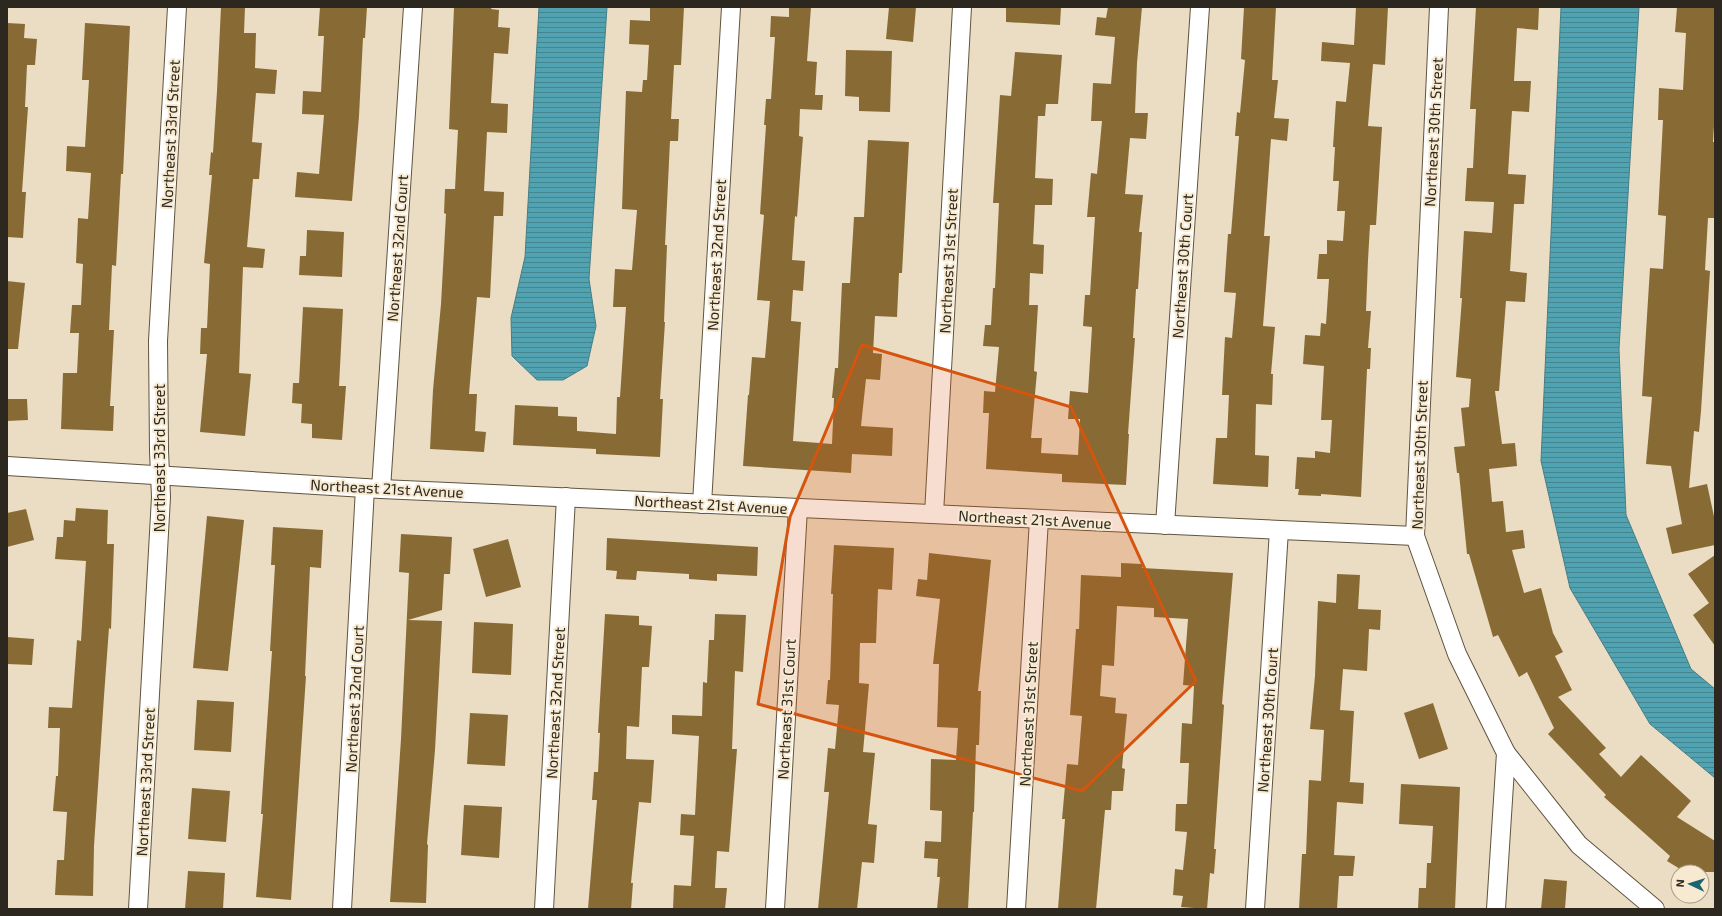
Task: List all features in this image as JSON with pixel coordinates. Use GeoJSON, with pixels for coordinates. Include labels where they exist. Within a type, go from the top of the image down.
{"type":"FeatureCollection","features":[{"type":"Feature","properties":{"kind":"street","name":"Northeast 33rd Street"},"geometry":{"type":"LineString","coordinates":[[138,909],[161,497],[158,341],[177,7]]}},
{"type":"Feature","properties":{"kind":"street","name":"Northeast 32nd Court"},"geometry":{"type":"LineString","coordinates":[[342,909],[373,489],[413,7]]}},
{"type":"Feature","properties":{"kind":"street","name":"Northeast 32nd Street"},"geometry":{"type":"LineString","coordinates":[[702,504],[731,7]]}},
{"type":"Feature","properties":{"kind":"street","name":"Northeast 31st Street"},"geometry":{"type":"LineString","coordinates":[[934,514],[962,7]]}},
{"type":"Feature","properties":{"kind":"street","name":"Northeast 30th Court"},"geometry":{"type":"LineString","coordinates":[[1165,525],[1200,7]]}},
{"type":"Feature","properties":{"kind":"street","name":"Northeast 30th Street"},"geometry":{"type":"LineString","coordinates":[[1439,7],[1415,536],[1457,654],[1506,753],[1579,845],[1655,909]]}},
{"type":"Feature","properties":{"kind":"street","name":"Northeast 21st Avenue"},"geometry":{"type":"LineString","coordinates":[[7,466],[160,474],[373,489],[1415,536]]}},
{"type":"Feature","properties":{"kind":"street","name":"Northeast 32nd Street"},"geometry":{"type":"LineString","coordinates":[[544,909],[566,497]]}},
{"type":"Feature","properties":{"kind":"street","name":"Northeast 31st Court"},"geometry":{"type":"LineString","coordinates":[[774,909],[798,508]]}},
{"type":"Feature","properties":{"kind":"street","name":"Northeast 31st Street"},"geometry":{"type":"LineString","coordinates":[[1016,909],[1039,519]]}},
{"type":"Feature","properties":{"kind":"street","name":"Northeast 30th Court"},"geometry":{"type":"LineString","coordinates":[[1255,909],[1279,530]]}},
{"type":"Feature","properties":{"kind":"street"},"geometry":{"type":"LineString","coordinates":[[1496,909],[1506,753]]}},
{"type":"Feature","properties":{"kind":"highlighted area"},"geometry":{"type":"Polygon","coordinates":[[[862,345],[1071,407],[1196,681],[1082,791],[758,704],[790,517],[862,345]]]}},
{"type":"Feature","properties":{"kind":"water"},"geometry":{"type":"Polygon","coordinates":[[[539,7],[607,7],[589,279],[596,326],[587,366],[563,380],[537,380],[512,356],[511,318],[525,257],[539,7]]]}},
{"type":"Feature","properties":{"kind":"water"},"geometry":{"type":"Polygon","coordinates":[[[1561,7],[1639,7],[1619,349],[1626,515],[1691,669],[1715,689],[1715,778],[1650,724],[1570,588],[1541,461],[1561,7]]]}},
{"type":"Feature","properties":{"kind":"building"},"geometry":{"type":"Polygon","coordinates":[[[221,7],[245,7],[244,33],[256,33],[255,68],[277,70],[275,94],[256,93],[252,142],[262,143],[259,179],[253,179],[247,247],[265,249],[263,268],[243,267],[239,373],[251,374],[245,436],[200,432],[207,354],[200,354],[201,328],[207,328],[210,264],[204,263],[212,175],[209,175],[211,152],[213,153],[221,7]]]}},
{"type":"Feature","properties":{"kind":"building"},"geometry":{"type":"Polygon","coordinates":[[[320,7],[367,7],[365,38],[363,38],[359,116],[352,201],[295,197],[297,172],[319,174],[324,115],[302,114],[303,91],[321,92],[324,36],[318,36],[320,7]]]}},
{"type":"Feature","properties":{"kind":"building"},"geometry":{"type":"Polygon","coordinates":[[[454,7],[492,7],[491,9],[499,10],[498,27],[510,28],[508,54],[494,53],[491,103],[508,104],[507,133],[487,132],[484,191],[504,192],[503,216],[494,216],[490,298],[477,297],[469,394],[477,394],[475,431],[486,432],[484,452],[430,449],[433,390],[441,304],[446,214],[444,213],[445,189],[455,189],[458,130],[449,129],[454,7]]]}},
{"type":"Feature","properties":{"kind":"building"},"geometry":{"type":"Polygon","coordinates":[[[650,7],[684,7],[681,65],[674,65],[671,119],[679,119],[678,141],[670,141],[665,245],[667,245],[665,322],[660,399],[663,399],[660,457],[596,454],[596,449],[513,445],[515,405],[558,407],[558,416],[577,417],[577,431],[616,434],[617,397],[620,397],[626,307],[613,307],[615,269],[632,270],[637,210],[622,209],[626,91],[642,92],[643,80],[647,80],[649,45],[629,44],[630,20],[650,21],[650,7]]]}},
{"type":"Feature","properties":{"kind":"building"},"geometry":{"type":"Polygon","coordinates":[[[789,7],[811,7],[807,61],[817,62],[815,95],[823,95],[822,110],[800,109],[799,136],[803,137],[792,260],[805,261],[803,291],[793,290],[791,321],[801,322],[793,441],[832,444],[834,398],[832,398],[835,368],[838,368],[842,283],[850,283],[854,217],[864,217],[868,140],[909,142],[902,273],[899,273],[897,317],[875,316],[873,353],[882,354],[880,380],[866,379],[861,426],[893,428],[892,456],[852,454],[851,473],[743,466],[752,357],[765,358],[770,301],[757,300],[764,215],[760,214],[766,125],[764,125],[766,99],[771,99],[775,37],[770,37],[771,16],[789,17],[789,7]]]}},
{"type":"Feature","properties":{"kind":"building"},"geometry":{"type":"Polygon","coordinates":[[[889,7],[916,7],[913,42],[886,39],[889,7]]]}},
{"type":"Feature","properties":{"kind":"building"},"geometry":{"type":"Polygon","coordinates":[[[1006,7],[1061,7],[1060,25],[1006,22],[1006,7]]]}},
{"type":"Feature","properties":{"kind":"building"},"geometry":{"type":"Polygon","coordinates":[[[1108,7],[1142,7],[1137,63],[1135,113],[1148,113],[1146,139],[1130,138],[1125,194],[1143,195],[1139,232],[1142,232],[1138,289],[1136,289],[1133,338],[1135,338],[1126,485],[1062,482],[1062,474],[986,469],[989,413],[983,413],[984,391],[995,392],[999,347],[983,346],[985,325],[991,325],[993,288],[995,288],[999,203],[993,203],[1000,95],[1011,96],[1015,52],[1062,55],[1058,104],[1046,104],[1045,116],[1038,116],[1035,178],[1053,179],[1052,205],[1035,205],[1033,244],[1044,245],[1043,274],[1030,273],[1029,305],[1038,305],[1034,371],[1037,372],[1031,438],[1042,438],[1041,453],[1078,455],[1080,419],[1068,419],[1070,391],[1088,393],[1092,327],[1083,326],[1085,295],[1090,295],[1095,217],[1087,217],[1091,173],[1097,174],[1102,121],[1091,121],[1093,83],[1111,84],[1115,37],[1095,35],[1097,17],[1106,18],[1108,7]]]}},
{"type":"Feature","properties":{"kind":"building"},"geometry":{"type":"Polygon","coordinates":[[[1244,7],[1276,7],[1272,80],[1278,80],[1274,118],[1289,119],[1287,141],[1271,139],[1264,236],[1270,236],[1263,326],[1275,327],[1271,374],[1273,374],[1272,405],[1256,404],[1255,455],[1269,456],[1268,487],[1213,484],[1216,438],[1227,438],[1229,395],[1222,395],[1225,337],[1232,338],[1236,293],[1224,292],[1228,234],[1231,234],[1239,136],[1235,136],[1237,112],[1240,113],[1245,60],[1241,59],[1244,7]]]}},
{"type":"Feature","properties":{"kind":"building"},"geometry":{"type":"Polygon","coordinates":[[[1356,7],[1388,7],[1385,65],[1373,64],[1368,126],[1382,127],[1376,225],[1370,225],[1368,260],[1366,311],[1371,311],[1368,348],[1371,348],[1370,369],[1367,369],[1361,497],[1321,494],[1321,496],[1298,495],[1299,489],[1295,489],[1297,457],[1315,458],[1315,451],[1330,453],[1332,420],[1321,420],[1324,366],[1303,364],[1305,335],[1320,336],[1321,323],[1326,324],[1329,279],[1317,279],[1319,254],[1327,254],[1327,240],[1343,241],[1345,211],[1337,211],[1339,181],[1333,181],[1335,147],[1333,147],[1336,101],[1346,102],[1350,63],[1321,61],[1322,42],[1354,45],[1356,7]]]}},
{"type":"Feature","properties":{"kind":"building"},"geometry":{"type":"Polygon","coordinates":[[[1476,7],[1539,7],[1538,30],[1517,28],[1514,81],[1531,81],[1529,112],[1512,111],[1508,174],[1526,175],[1524,204],[1514,204],[1510,271],[1527,273],[1525,302],[1506,301],[1499,391],[1495,391],[1502,444],[1515,443],[1517,466],[1489,469],[1492,502],[1503,501],[1506,532],[1523,530],[1525,548],[1512,550],[1524,593],[1541,588],[1553,633],[1563,652],[1555,656],[1572,690],[1558,697],[1606,748],[1599,754],[1621,777],[1641,755],[1691,801],[1677,817],[1715,841],[1715,872],[1710,872],[1710,864],[1672,864],[1667,861],[1670,856],[1604,797],[1606,795],[1548,734],[1554,728],[1527,672],[1519,677],[1498,635],[1493,637],[1469,554],[1467,554],[1459,473],[1457,473],[1454,447],[1465,446],[1461,408],[1469,407],[1471,379],[1456,377],[1462,298],[1460,298],[1464,231],[1492,233],[1494,202],[1465,201],[1467,168],[1473,168],[1476,109],[1470,109],[1476,7]]]}},
{"type":"Feature","properties":{"kind":"building"},"geometry":{"type":"Polygon","coordinates":[[[1677,7],[1715,7],[1715,110],[1713,142],[1715,142],[1714,218],[1708,218],[1705,270],[1710,271],[1701,411],[1699,432],[1694,431],[1689,488],[1707,484],[1715,521],[1715,545],[1672,554],[1666,528],[1682,524],[1671,466],[1646,464],[1652,397],[1642,396],[1650,268],[1663,269],[1666,216],[1658,215],[1663,120],[1658,120],[1659,88],[1683,90],[1686,33],[1675,32],[1677,7]]]}},
{"type":"Feature","properties":{"kind":"building"},"geometry":{"type":"Polygon","coordinates":[[[7,23],[25,24],[24,38],[37,39],[35,65],[27,65],[25,107],[28,107],[22,192],[26,192],[23,238],[7,237],[7,23]]]}},
{"type":"Feature","properties":{"kind":"building"},"geometry":{"type":"Polygon","coordinates":[[[85,23],[130,26],[123,174],[121,174],[116,266],[112,265],[109,330],[114,330],[110,406],[114,406],[113,431],[61,429],[63,373],[77,373],[79,333],[70,333],[72,305],[81,305],[83,264],[76,263],[78,218],[88,219],[91,173],[66,171],[67,146],[85,147],[89,80],[82,80],[85,23]]]}},
{"type":"Feature","properties":{"kind":"building"},"geometry":{"type":"Polygon","coordinates":[[[846,50],[892,51],[890,112],[859,111],[859,97],[845,96],[846,50]]]}},
{"type":"Feature","properties":{"kind":"building"},"geometry":{"type":"Polygon","coordinates":[[[307,230],[344,232],[342,277],[299,275],[300,256],[306,256],[307,230]]]}},
{"type":"Feature","properties":{"kind":"building"},"geometry":{"type":"Polygon","coordinates":[[[7,281],[25,283],[18,349],[7,349],[7,281]]]}},
{"type":"Feature","properties":{"kind":"building"},"geometry":{"type":"Polygon","coordinates":[[[303,307],[343,309],[339,386],[346,386],[342,440],[312,438],[312,424],[301,423],[302,404],[292,403],[293,383],[299,383],[303,307]]]}},
{"type":"Feature","properties":{"kind":"building"},"geometry":{"type":"Polygon","coordinates":[[[7,399],[27,399],[28,420],[7,421],[7,399]]]}},
{"type":"Feature","properties":{"kind":"building"},"geometry":{"type":"Polygon","coordinates":[[[76,508],[108,510],[107,544],[114,544],[111,629],[109,628],[104,696],[94,846],[93,896],[55,895],[57,860],[64,860],[67,812],[53,811],[56,776],[58,776],[60,728],[48,728],[49,707],[72,708],[77,640],[81,641],[86,561],[55,559],[57,537],[63,537],[64,520],[75,521],[76,508]]]}},
{"type":"Feature","properties":{"kind":"building"},"geometry":{"type":"Polygon","coordinates":[[[26,509],[34,540],[7,547],[7,513],[26,509]]]}},
{"type":"Feature","properties":{"kind":"building"},"geometry":{"type":"Polygon","coordinates":[[[207,516],[244,520],[228,671],[193,668],[207,516]]]}},
{"type":"Feature","properties":{"kind":"building"},"geometry":{"type":"Polygon","coordinates":[[[273,527],[323,530],[321,568],[310,567],[306,676],[291,900],[256,897],[263,814],[261,814],[272,651],[270,651],[275,565],[271,565],[273,527]]]}},
{"type":"Feature","properties":{"kind":"building"},"geometry":{"type":"Polygon","coordinates":[[[401,534],[452,537],[450,574],[444,574],[442,610],[408,620],[442,621],[435,750],[427,844],[426,903],[390,902],[401,739],[409,573],[399,572],[401,534]]]}},
{"type":"Feature","properties":{"kind":"building"},"geometry":{"type":"Polygon","coordinates":[[[607,538],[758,547],[757,576],[717,574],[717,581],[689,579],[689,574],[637,571],[636,580],[616,579],[617,571],[606,570],[607,538]]]}},
{"type":"Feature","properties":{"kind":"building"},"geometry":{"type":"Polygon","coordinates":[[[508,539],[521,587],[486,597],[473,549],[508,539]]]}},
{"type":"Feature","properties":{"kind":"building"},"geometry":{"type":"Polygon","coordinates":[[[834,545],[894,548],[892,590],[878,589],[876,643],[860,643],[859,683],[869,684],[863,752],[875,753],[868,824],[877,825],[874,863],[862,862],[857,909],[818,909],[829,792],[824,792],[828,748],[835,749],[839,705],[826,704],[828,680],[830,680],[833,594],[831,594],[834,545]]]}},
{"type":"Feature","properties":{"kind":"building"},"geometry":{"type":"Polygon","coordinates":[[[929,553],[991,560],[978,691],[981,691],[979,745],[976,745],[974,812],[968,909],[937,909],[940,877],[937,877],[938,859],[924,858],[925,841],[941,842],[942,811],[930,810],[931,759],[956,760],[958,728],[937,727],[939,664],[933,664],[940,599],[916,596],[918,579],[927,580],[929,553]]]}},
{"type":"Feature","properties":{"kind":"building"},"geometry":{"type":"Polygon","coordinates":[[[1715,555],[1715,646],[1693,615],[1709,603],[1688,574],[1715,555]]]}},
{"type":"Feature","properties":{"kind":"building"},"geometry":{"type":"Polygon","coordinates":[[[1121,563],[1142,564],[1142,568],[1233,573],[1222,704],[1224,705],[1214,849],[1216,849],[1214,874],[1210,873],[1207,909],[1181,907],[1183,896],[1173,895],[1175,869],[1183,870],[1187,832],[1175,831],[1176,804],[1187,804],[1189,763],[1180,763],[1182,723],[1192,724],[1194,686],[1183,685],[1188,619],[1154,617],[1154,608],[1117,606],[1114,666],[1102,665],[1100,696],[1116,698],[1115,713],[1127,714],[1122,768],[1125,769],[1123,791],[1112,791],[1111,810],[1105,810],[1096,909],[1058,909],[1065,819],[1062,819],[1067,764],[1078,765],[1082,716],[1070,715],[1076,629],[1079,629],[1081,575],[1121,577],[1121,563]]]}},
{"type":"Feature","properties":{"kind":"building"},"geometry":{"type":"Polygon","coordinates":[[[1337,574],[1360,575],[1358,609],[1381,610],[1380,630],[1369,629],[1367,671],[1343,669],[1340,710],[1354,711],[1349,782],[1364,783],[1363,804],[1337,802],[1334,855],[1355,856],[1353,876],[1339,876],[1337,909],[1299,909],[1302,854],[1306,854],[1309,780],[1321,781],[1324,730],[1310,729],[1315,676],[1318,601],[1336,603],[1337,574]]]}},
{"type":"Feature","properties":{"kind":"building"},"geometry":{"type":"Polygon","coordinates":[[[605,614],[639,616],[639,625],[652,626],[649,667],[642,667],[639,727],[627,726],[626,759],[654,760],[651,803],[639,802],[631,883],[633,883],[631,909],[588,909],[597,800],[592,800],[594,772],[598,772],[600,733],[598,733],[605,614]]]}},
{"type":"Feature","properties":{"kind":"building"},"geometry":{"type":"Polygon","coordinates":[[[715,614],[746,615],[743,672],[735,671],[732,749],[737,749],[729,852],[717,851],[715,888],[727,888],[725,909],[673,909],[674,885],[691,886],[694,836],[680,835],[681,814],[695,815],[699,736],[672,734],[672,715],[702,716],[703,682],[707,683],[709,640],[714,640],[715,614]]]}},
{"type":"Feature","properties":{"kind":"building"},"geometry":{"type":"Polygon","coordinates":[[[474,622],[513,624],[511,675],[472,673],[474,622]]]}},
{"type":"Feature","properties":{"kind":"building"},"geometry":{"type":"Polygon","coordinates":[[[7,637],[34,639],[32,665],[7,664],[7,637]]]}},
{"type":"Feature","properties":{"kind":"building"},"geometry":{"type":"Polygon","coordinates":[[[197,700],[234,702],[231,752],[194,750],[197,700]]]}},
{"type":"Feature","properties":{"kind":"building"},"geometry":{"type":"Polygon","coordinates":[[[1433,703],[1448,749],[1419,759],[1404,713],[1433,703]]]}},
{"type":"Feature","properties":{"kind":"building"},"geometry":{"type":"Polygon","coordinates":[[[470,713],[508,715],[505,766],[467,764],[470,713]]]}},
{"type":"Feature","properties":{"kind":"building"},"geometry":{"type":"Polygon","coordinates":[[[1401,784],[1460,787],[1455,909],[1418,909],[1419,888],[1426,888],[1427,863],[1431,863],[1433,826],[1399,824],[1401,784]]]}},
{"type":"Feature","properties":{"kind":"building"},"geometry":{"type":"Polygon","coordinates":[[[192,788],[230,791],[226,842],[188,839],[192,788]]]}},
{"type":"Feature","properties":{"kind":"building"},"geometry":{"type":"Polygon","coordinates":[[[464,805],[502,807],[499,858],[461,855],[464,805]]]}},
{"type":"Feature","properties":{"kind":"building"},"geometry":{"type":"Polygon","coordinates":[[[188,871],[225,873],[223,909],[185,909],[188,871]]]}},
{"type":"Feature","properties":{"kind":"building"},"geometry":{"type":"Polygon","coordinates":[[[1544,879],[1567,881],[1565,909],[1541,909],[1544,879]]]}}]}
